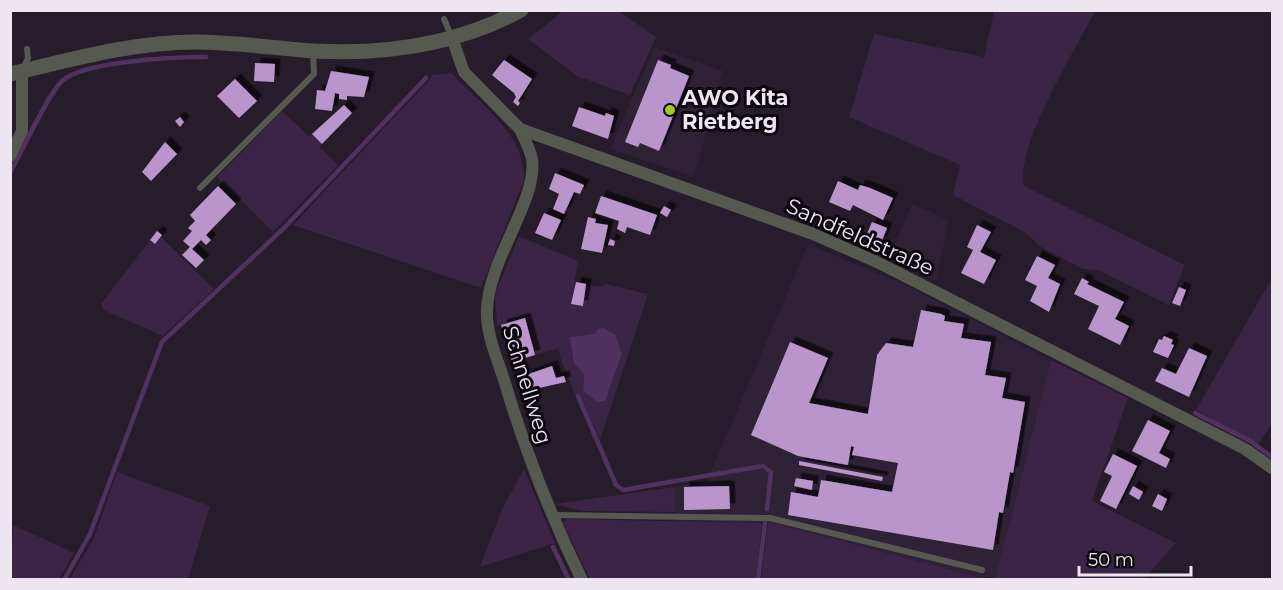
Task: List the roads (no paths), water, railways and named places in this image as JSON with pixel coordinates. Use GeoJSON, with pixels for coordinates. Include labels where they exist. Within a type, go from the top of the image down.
{"type":"FeatureCollection","features":[{"type":"Feature","properties":{"kind":"street"},"geometry":{"type":"LineString","coordinates":[[10,156],[22,131],[16,72],[139,46],[193,42],[313,51],[364,52],[407,48],[452,38],[486,27],[522,10]]}},
{"type":"Feature","properties":{"kind":"street","name":"Sandfeldstraße"},"geometry":{"type":"LineString","coordinates":[[452,38],[464,72],[520,129],[813,234],[877,262],[1245,449],[1272,468]]}},
{"type":"Feature","properties":{"kind":"street","name":"Schnellweg"},"geometry":{"type":"LineString","coordinates":[[520,129],[532,158],[531,184],[493,274],[487,292],[486,314],[489,334],[521,438],[550,515],[582,579]]}},
{"type":"Feature","properties":{"kind":"lane"},"geometry":{"type":"LineString","coordinates":[[444,19],[452,38]]}},
{"type":"Feature","properties":{"kind":"lane"},"geometry":{"type":"LineString","coordinates":[[16,72],[28,57],[27,50]]}},
{"type":"Feature","properties":{"kind":"lane"},"geometry":{"type":"LineString","coordinates":[[200,188],[314,74],[313,51]]}},
{"type":"Feature","properties":{"kind":"lane"},"geometry":{"type":"LineString","coordinates":[[550,515],[770,518],[982,570]]}},
{"type":"Feature","properties":{"kind":"waterway"},"geometry":{"type":"LineString","coordinates":[[10,173],[56,88],[73,74],[131,62],[206,57]]}},
{"type":"Feature","properties":{"kind":"waterway"},"geometry":{"type":"LineString","coordinates":[[64,580],[90,534],[162,342],[284,228],[426,78]]}},
{"type":"Feature","properties":{"kind":"waterway"},"geometry":{"type":"LineString","coordinates":[[578,396],[616,485],[623,490],[763,466],[771,472],[767,509]]}},
{"type":"Feature","properties":{"kind":"waterway"},"geometry":{"type":"LineString","coordinates":[[1195,413],[1250,441],[1272,457]]}},
{"type":"Feature","properties":{"kind":"waterway"},"geometry":{"type":"LineString","coordinates":[[758,580],[765,523]]}},
{"type":"Feature","properties":{"kind":"waterway"},"geometry":{"type":"LineString","coordinates":[[553,547],[569,580]]}},
{"type":"Feature","properties":{"kind":"place","name":"AWO Kita Rietberg"},"geometry":{"type":"Point","coordinates":[670,110]}}]}
